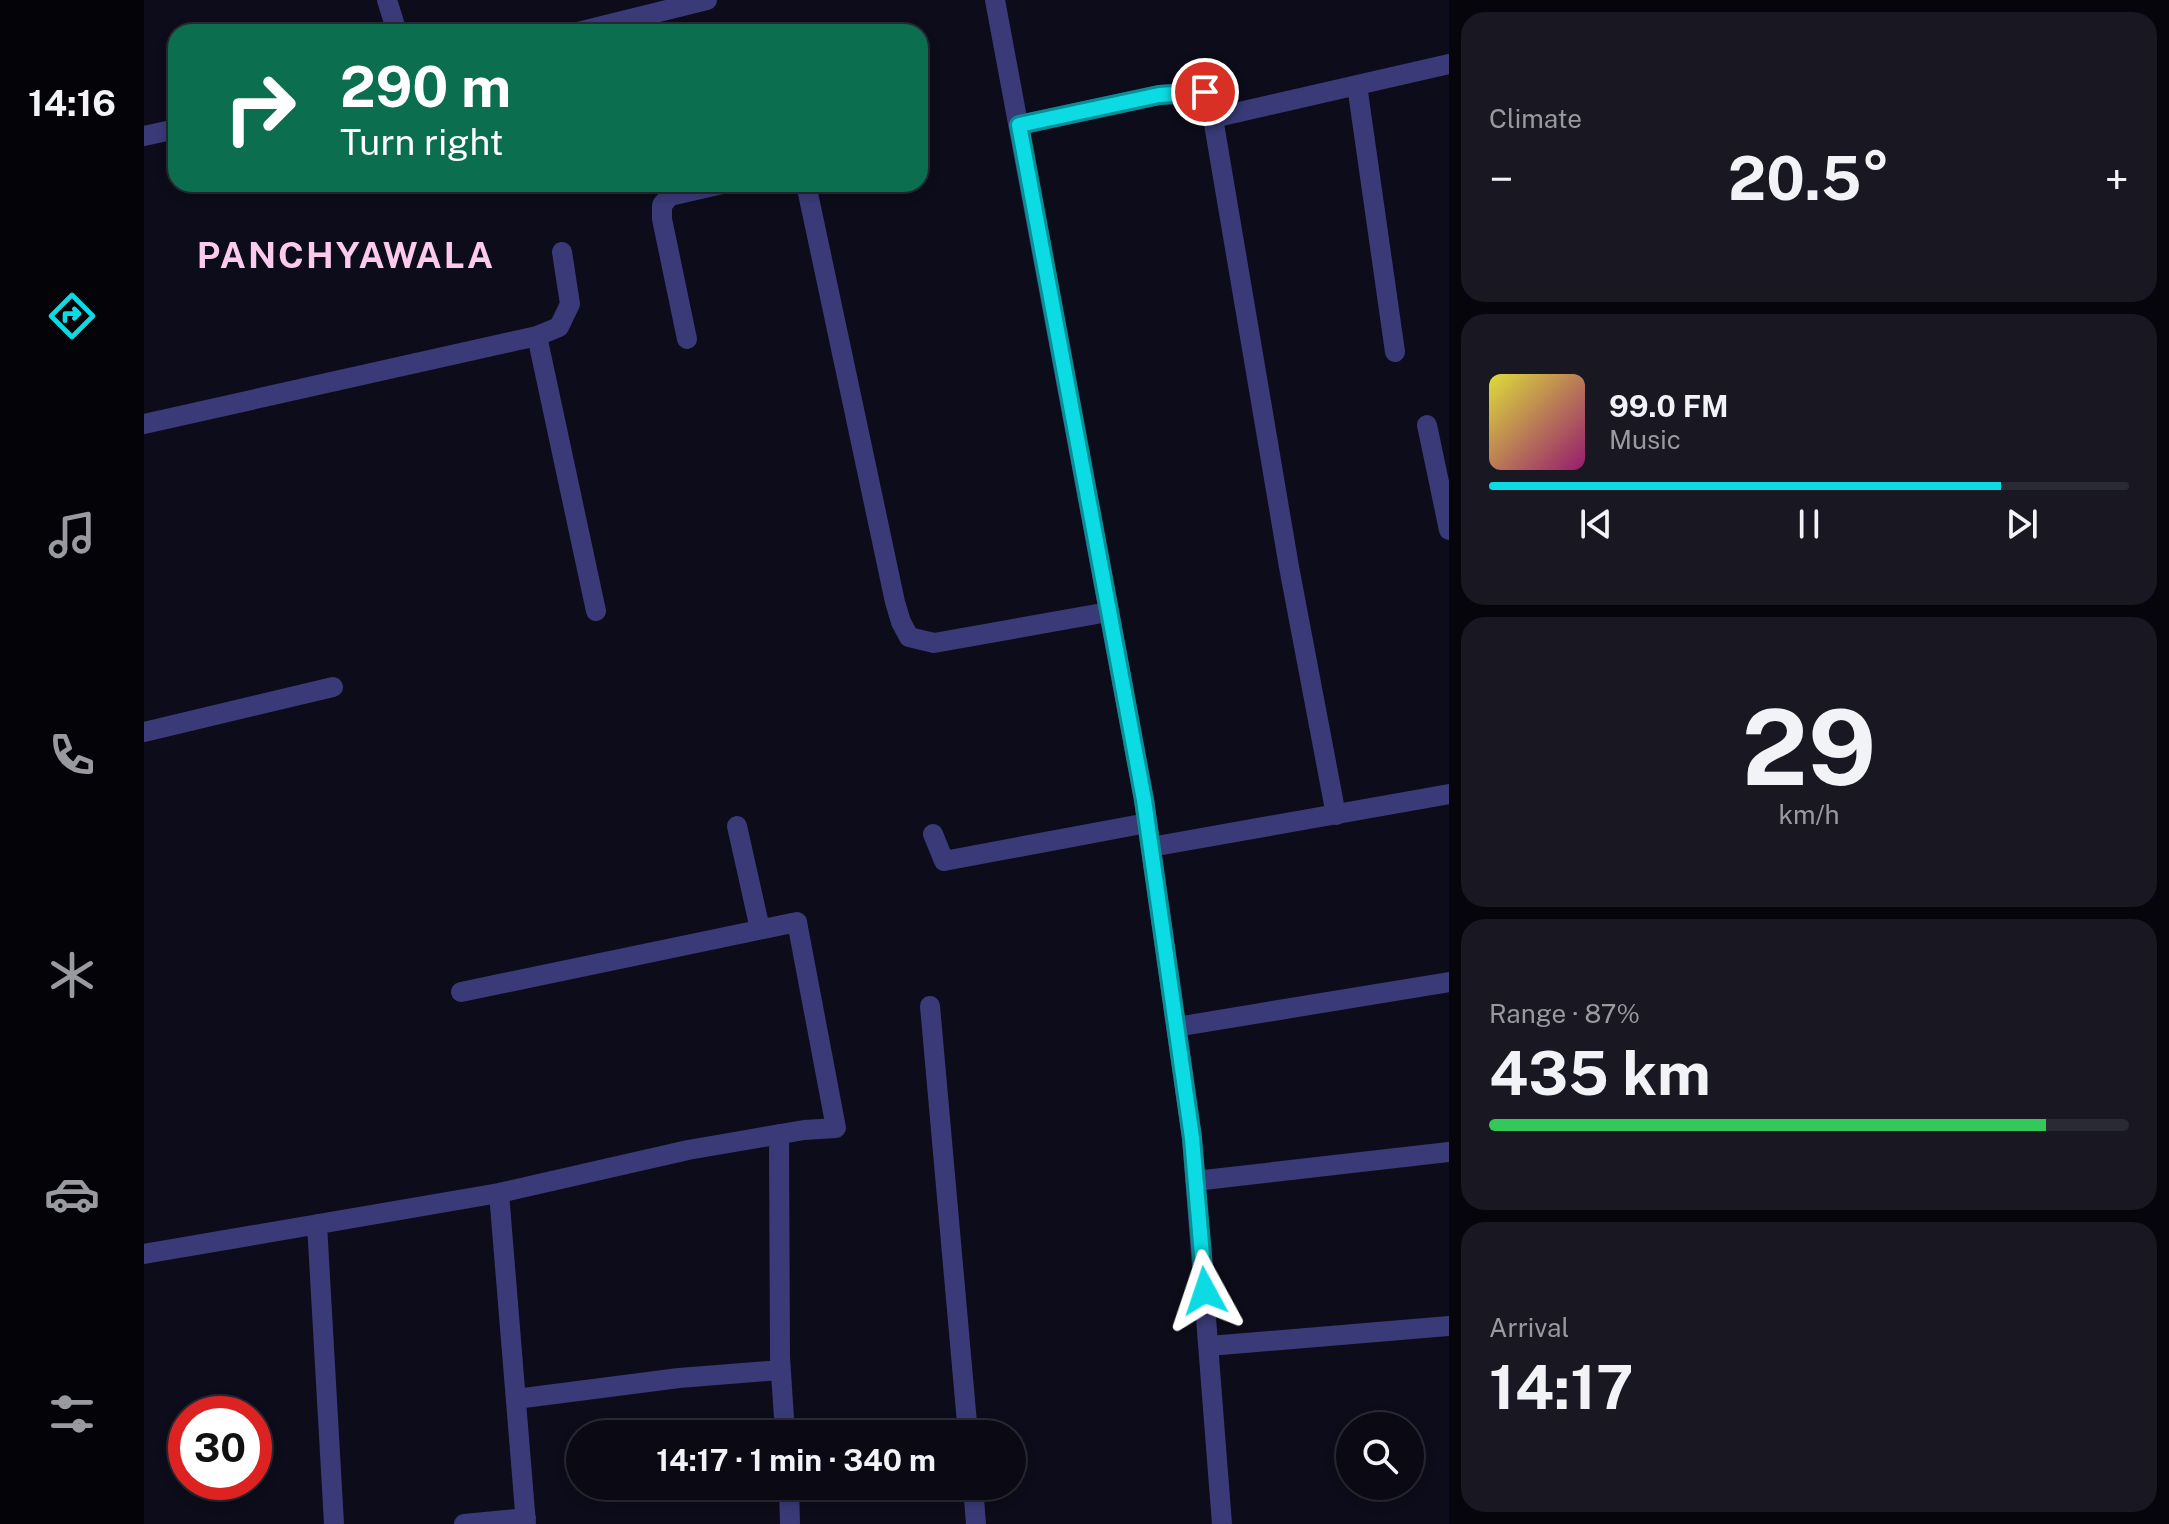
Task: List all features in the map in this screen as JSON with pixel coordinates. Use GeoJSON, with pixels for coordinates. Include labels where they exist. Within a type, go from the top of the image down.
{"type":"FeatureCollection","features":[{"type":"Feature","properties":{"kind":"street"},"geometry":{"type":"LineString","coordinates":[[387,0],[394,24]]}},
{"type":"Feature","properties":{"kind":"street"},"geometry":{"type":"LineString","coordinates":[[995,0],[1151,847],[1195,1181],[1222,1524]]}},
{"type":"Feature","properties":{"kind":"street"},"geometry":{"type":"LineString","coordinates":[[610,24],[702,1]]}},
{"type":"Feature","properties":{"kind":"street"},"geometry":{"type":"LineString","coordinates":[[1213,118],[1449,64]]}},
{"type":"Feature","properties":{"kind":"street"},"geometry":{"type":"LineString","coordinates":[[1357,85],[1395,352]]}},
{"type":"Feature","properties":{"kind":"street"},"geometry":{"type":"LineString","coordinates":[[1019,125],[1159,95],[1205,92],[1213,118],[1289,567],[1336,815]]}},
{"type":"Feature","properties":{"kind":"street"},"geometry":{"type":"LineString","coordinates":[[144,136],[168,131]]}},
{"type":"Feature","properties":{"kind":"street"},"geometry":{"type":"LineString","coordinates":[[687,192],[670,196],[662,205],[662,219],[687,339]]}},
{"type":"Feature","properties":{"kind":"street"},"geometry":{"type":"LineString","coordinates":[[808,192],[895,602],[909,637],[934,643],[1108,612]]}},
{"type":"Feature","properties":{"kind":"street"},"geometry":{"type":"LineString","coordinates":[[144,424],[537,336],[559,327],[570,304],[562,252]]}},
{"type":"Feature","properties":{"kind":"street"},"geometry":{"type":"LineString","coordinates":[[537,336],[596,611]]}},
{"type":"Feature","properties":{"kind":"street"},"geometry":{"type":"LineString","coordinates":[[1427,425],[1449,530]]}},
{"type":"Feature","properties":{"kind":"street"},"geometry":{"type":"LineString","coordinates":[[144,732],[333,687]]}},
{"type":"Feature","properties":{"kind":"street"},"geometry":{"type":"LineString","coordinates":[[1151,847],[1449,794]]}},
{"type":"Feature","properties":{"kind":"street"},"geometry":{"type":"LineString","coordinates":[[933,834],[944,861],[1147,823]]}},
{"type":"Feature","properties":{"kind":"street"},"geometry":{"type":"LineString","coordinates":[[737,826],[760,929]]}},
{"type":"Feature","properties":{"kind":"street"},"geometry":{"type":"LineString","coordinates":[[144,1254],[499,1193],[688,1150],[779,1134],[836,1128],[797,922],[461,992]]}},
{"type":"Feature","properties":{"kind":"street"},"geometry":{"type":"LineString","coordinates":[[1176,1027],[1449,982]]}},
{"type":"Feature","properties":{"kind":"street"},"geometry":{"type":"LineString","coordinates":[[930,1006],[967,1420]]}},
{"type":"Feature","properties":{"kind":"street"},"geometry":{"type":"LineString","coordinates":[[779,1134],[777,1206],[784,1420]]}},
{"type":"Feature","properties":{"kind":"street"},"geometry":{"type":"LineString","coordinates":[[1195,1181],[1449,1152]]}},
{"type":"Feature","properties":{"kind":"street"},"geometry":{"type":"LineString","coordinates":[[464,1524],[526,1521],[499,1193]]}},
{"type":"Feature","properties":{"kind":"street"},"geometry":{"type":"LineString","coordinates":[[317,1224],[334,1524]]}},
{"type":"Feature","properties":{"kind":"street"},"geometry":{"type":"LineString","coordinates":[[1209,1346],[1449,1326]]}},
{"type":"Feature","properties":{"kind":"street"},"geometry":{"type":"LineString","coordinates":[[516,1399],[679,1378],[780,1370]]}},
{"type":"Feature","properties":{"kind":"street"},"geometry":{"type":"LineString","coordinates":[[789,1500],[790,1524]]}},
{"type":"Feature","properties":{"kind":"street"},"geometry":{"type":"LineString","coordinates":[[974,1500],[976,1524]]}},
{"type":"Feature","properties":{"kind":"district","name":"PANCHYAWALA"},"geometry":{"type":"Point","coordinates":[346,255]}},
{"type":"Feature","properties":{"kind":"route"},"geometry":{"type":"LineString","coordinates":[[1205,92],[1159,95],[1019,125],[1144,800],[1192,1138],[1205,1291]]}}]}
